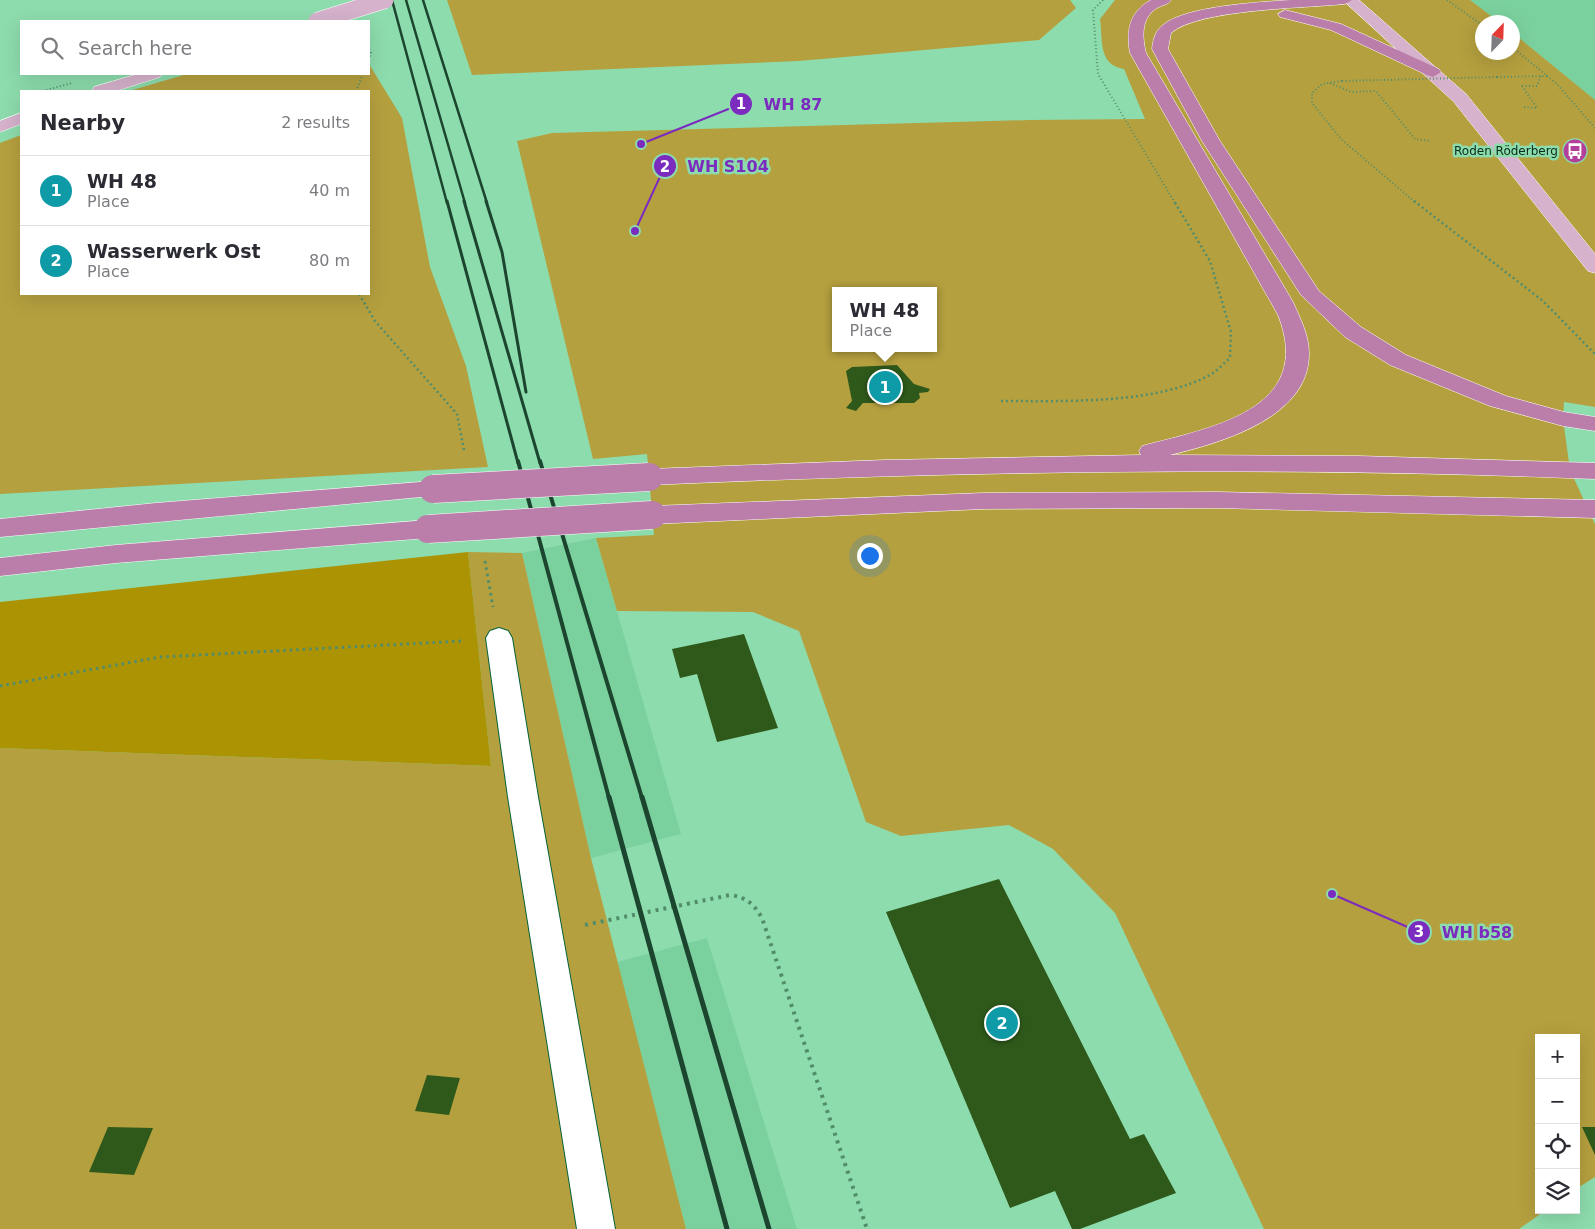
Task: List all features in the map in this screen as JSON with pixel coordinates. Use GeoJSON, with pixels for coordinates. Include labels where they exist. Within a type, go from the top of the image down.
{"type":"FeatureCollection","features":[{"type":"Feature","properties":{"kind":"highway"},"geometry":{"type":"LineString","coordinates":[[1094,462],[1187,444],[1265,412],[1290,386],[1298,360],[1295,331],[1283,302],[1138,53],[1134,38],[1136,22],[1144,12],[1164,0]]}},
{"type":"Feature","properties":{"kind":"highway"},"geometry":{"type":"LineString","coordinates":[[1345,0],[1217,13],[1171,26],[1162,35],[1160,49],[1211,141],[1311,295],[1353,332],[1398,360],[1498,401],[1563,418],[1595,424]]}},
{"type":"Feature","properties":{"kind":"highway"},"geometry":{"type":"LineString","coordinates":[[1247,10],[1274,12],[1336,27],[1434,72]]}},
{"type":"Feature","properties":{"kind":"highway"},"geometry":{"type":"LineString","coordinates":[[0,528],[156,512],[433,488],[884,466],[1094,462],[1340,464],[1595,471]]}},
{"type":"Feature","properties":{"kind":"highway"},"geometry":{"type":"LineString","coordinates":[[0,567],[116,554],[428,529],[652,515],[983,501],[1218,500],[1591,508]]}},
{"type":"Feature","properties":{"kind":"main road"},"geometry":{"type":"LineString","coordinates":[[320,20],[385,0]]}},
{"type":"Feature","properties":{"kind":"main road"},"geometry":{"type":"LineString","coordinates":[[1350,0],[1434,72],[1460,98],[1498,143],[1595,267]]}},
{"type":"Feature","properties":{"kind":"main road"},"geometry":{"type":"LineString","coordinates":[[103,90],[151,75]]}},
{"type":"Feature","properties":{"kind":"main road"},"geometry":{"type":"LineString","coordinates":[[0,127],[20,118]]}},
{"type":"Feature","properties":{"kind":"lane"},"geometry":{"type":"LineString","coordinates":[[499,638],[523,798],[596,1229]]}},
{"type":"Feature","properties":{"kind":"path"},"geometry":{"type":"LineString","coordinates":[[1002,401],[1088,401],[1165,390],[1210,375],[1230,358],[1231,332],[1210,261],[1098,74],[1092,10],[1103,0]]}},
{"type":"Feature","properties":{"kind":"path"},"geometry":{"type":"LineString","coordinates":[[1447,0],[1475,20]]}},
{"type":"Feature","properties":{"kind":"path"},"geometry":{"type":"LineString","coordinates":[[1520,52],[1550,76],[1574,99],[1595,128]]}},
{"type":"Feature","properties":{"kind":"path"},"geometry":{"type":"LineString","coordinates":[[356,90],[363,75]]}},
{"type":"Feature","properties":{"kind":"path"},"geometry":{"type":"LineString","coordinates":[[1523,107],[1538,108],[1522,86],[1538,86],[1541,76]]}},
{"type":"Feature","properties":{"kind":"path"},"geometry":{"type":"LineString","coordinates":[[1550,76],[1330,82],[1316,88],[1312,93],[1312,103],[1340,139],[1400,191],[1544,301],[1595,354]]}},
{"type":"Feature","properties":{"kind":"path"},"geometry":{"type":"LineString","coordinates":[[1330,82],[1351,92],[1376,91],[1415,139],[1430,141]]}},
{"type":"Feature","properties":{"kind":"path"},"geometry":{"type":"LineString","coordinates":[[0,686],[160,657],[499,638]]}},
{"type":"Feature","properties":{"kind":"path"},"geometry":{"type":"LineString","coordinates":[[546,934],[730,895],[742,896],[754,902],[769,936],[867,1229]]}},
{"type":"Feature","properties":{"kind":"shaded area"},"geometry":{"type":"Polygon","coordinates":[[[447,0],[1070,0],[1076,8],[1039,40],[799,61],[472,75],[447,0]]]}},
{"type":"Feature","properties":{"kind":"shaded area"},"geometry":{"type":"Polygon","coordinates":[[[1115,0],[1470,0],[1490,15],[1475,15],[1475,60],[1520,60],[1520,39],[1595,100],[1595,407],[1564,402],[1563,419],[1570,470],[1595,524],[1595,1177],[1580,1186],[1580,1034],[1535,1034],[1535,1214],[1540,1214],[1519,1229],[1264,1229],[1115,913],[1053,849],[1009,825],[901,836],[866,822],[799,631],[753,612],[617,611],[596,538],[654,535],[647,454],[593,459],[517,141],[552,133],[1030,120],[1145,119],[1124,69],[1110,63],[1103,51],[1100,19],[1115,0]]]}},
{"type":"Feature","properties":{"kind":"shaded area"},"geometry":{"type":"Polygon","coordinates":[[[1470,0],[1595,0],[1595,100],[1520,39],[1520,15],[1490,15],[1470,0]]]}},
{"type":"Feature","properties":{"kind":"shaded area"},"geometry":{"type":"Polygon","coordinates":[[[370,66],[402,118],[430,267],[466,366],[488,467],[0,494],[0,143],[20,135],[20,295],[370,295],[370,90],[132,90],[184,75],[370,75],[370,66]]]}},
{"type":"Feature","properties":{"kind":"shaded area"},"geometry":{"type":"Polygon","coordinates":[[[596,538],[681,834],[591,858],[522,553],[596,538]]]}},
{"type":"Feature","properties":{"kind":"shaded area"},"geometry":{"type":"Polygon","coordinates":[[[468,552],[522,553],[591,858],[686,1229],[0,1229],[0,748],[491,766],[468,552]]]}},
{"type":"Feature","properties":{"kind":"shaded area"},"geometry":{"type":"Polygon","coordinates":[[[468,552],[491,766],[0,748],[0,602],[468,552]]]}},
{"type":"Feature","properties":{"kind":"shaded area"},"geometry":{"type":"Polygon","coordinates":[[[707,938],[797,1229],[686,1229],[617,962],[707,938]]]}},
{"type":"Feature","properties":{"kind":"building"},"geometry":{"type":"Polygon","coordinates":[[[897,365],[914,384],[930,389],[928,392],[919,393],[920,398],[914,403],[863,403],[856,411],[846,408],[852,401],[846,371],[852,367],[897,365]]]}},
{"type":"Feature","properties":{"kind":"building"},"geometry":{"type":"Polygon","coordinates":[[[744,634],[778,728],[717,742],[697,674],[680,678],[672,649],[744,634]]]}},
{"type":"Feature","properties":{"kind":"building"},"geometry":{"type":"Polygon","coordinates":[[[999,879],[1130,1139],[1144,1134],[1176,1193],[1080,1229],[1072,1229],[1055,1191],[1010,1208],[886,912],[999,879]]]}},
{"type":"Feature","properties":{"kind":"building"},"geometry":{"type":"Polygon","coordinates":[[[427,1075],[460,1078],[449,1115],[415,1111],[427,1075]]]}},
{"type":"Feature","properties":{"kind":"building"},"geometry":{"type":"Polygon","coordinates":[[[108,1127],[153,1128],[134,1175],[89,1172],[108,1127]]]}},
{"type":"Feature","properties":{"kind":"building"},"geometry":{"type":"Polygon","coordinates":[[[1582,1127],[1595,1127],[1595,1155],[1582,1127]]]}},
{"type":"Feature","properties":{"kind":"railway"},"geometry":{"type":"LineString","coordinates":[[392,0],[447,203]]}},
{"type":"Feature","properties":{"kind":"railway"},"geometry":{"type":"LineString","coordinates":[[406,0],[465,203]]}},
{"type":"Feature","properties":{"kind":"railway"},"geometry":{"type":"LineString","coordinates":[[423,0],[487,203]]}},
{"type":"Feature","properties":{"kind":"railway"},"geometry":{"type":"LineString","coordinates":[[447,201],[518,463]]}},
{"type":"Feature","properties":{"kind":"railway"},"geometry":{"type":"LineString","coordinates":[[464,201],[540,463]]}},
{"type":"Feature","properties":{"kind":"railway"},"geometry":{"type":"LineString","coordinates":[[486,201],[502,252],[526,392]]}},
{"type":"Feature","properties":{"kind":"railway"},"geometry":{"type":"LineString","coordinates":[[518,461],[609,798]]}},
{"type":"Feature","properties":{"kind":"railway"},"geometry":{"type":"LineString","coordinates":[[540,461],[642,798]]}},
{"type":"Feature","properties":{"kind":"railway"},"geometry":{"type":"LineString","coordinates":[[609,797],[727,1229]]}},
{"type":"Feature","properties":{"kind":"railway"},"geometry":{"type":"LineString","coordinates":[[642,797],[769,1229]]}},
{"type":"Feature","properties":{"kind":"place","name":"WH 87"},"geometry":{"type":"Point","coordinates":[641,144]}},
{"type":"Feature","properties":{"kind":"place","name":"Roden Röderberg"},"geometry":{"type":"Point","coordinates":[1575,151]}},
{"type":"Feature","properties":{"kind":"place","name":"WH S104"},"geometry":{"type":"Point","coordinates":[635,231]}},
{"type":"Feature","properties":{"kind":"place","name":"WH 48"},"geometry":{"type":"Point","coordinates":[885,387]}},
{"type":"Feature","properties":{"kind":"place","name":"WH b58"},"geometry":{"type":"Point","coordinates":[1332,894]}},
{"type":"Feature","properties":{"kind":"place","name":"Wasserwerk Ost"},"geometry":{"type":"Point","coordinates":[1002,1023]}}]}
